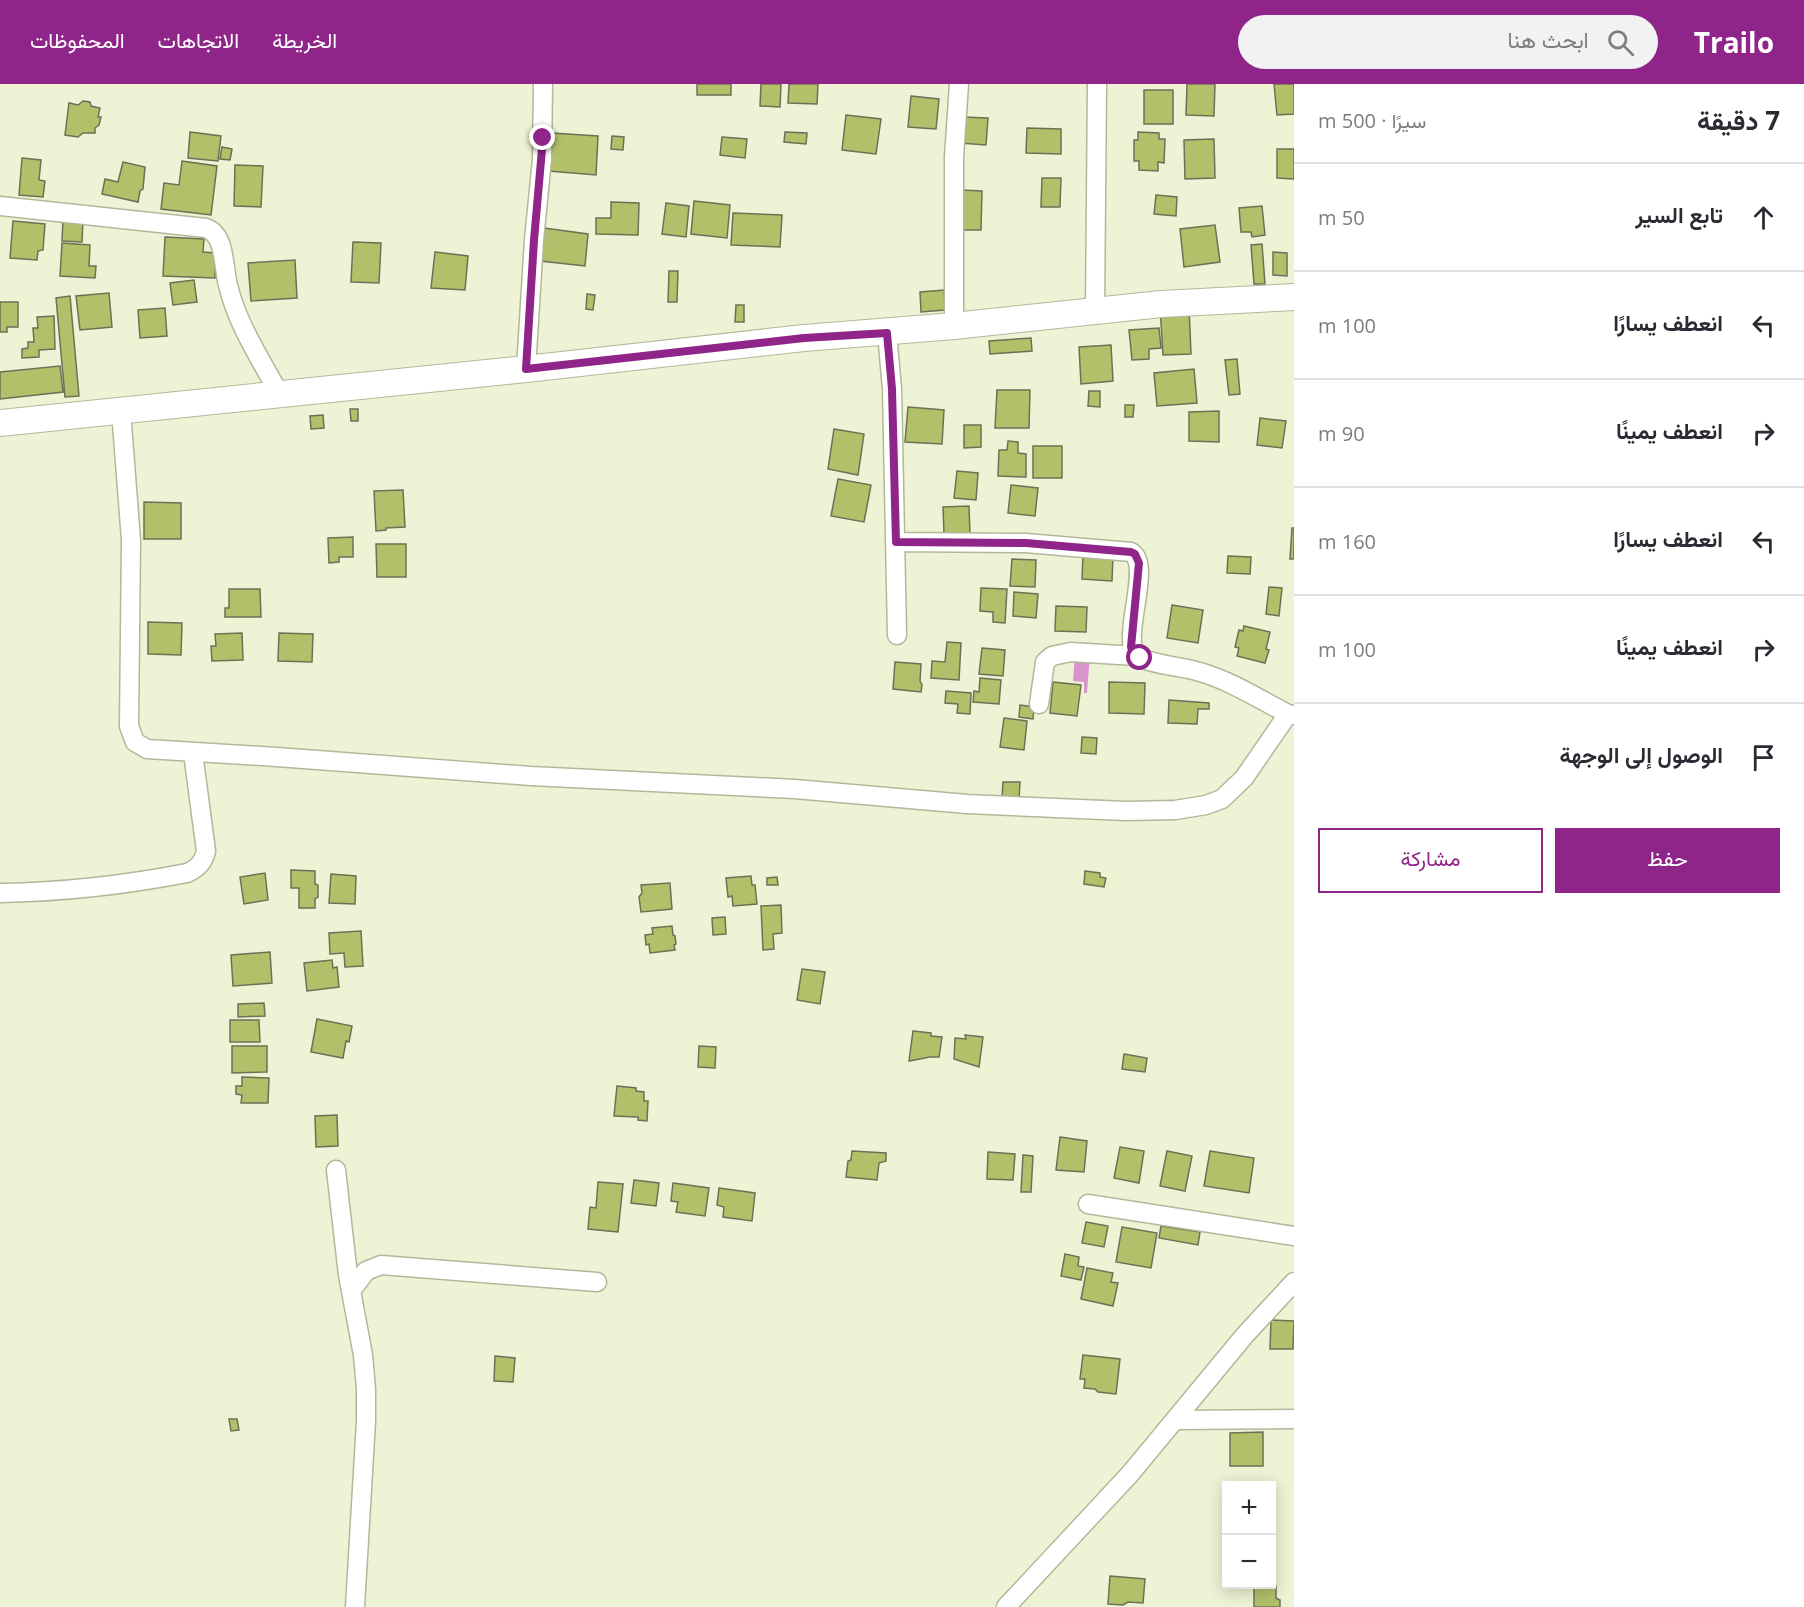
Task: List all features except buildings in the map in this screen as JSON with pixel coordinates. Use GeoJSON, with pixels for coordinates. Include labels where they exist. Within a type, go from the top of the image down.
{"type":"FeatureCollection","features":[{"type":"Feature","properties":{"kind":"street"},"geometry":{"type":"LineString","coordinates":[[526,369],[534,240],[542,159],[543,84]]}},
{"type":"Feature","properties":{"kind":"street"},"geometry":{"type":"LineString","coordinates":[[954,326],[954,158],[959,84]]}},
{"type":"Feature","properties":{"kind":"street"},"geometry":{"type":"LineString","coordinates":[[1095,310],[1097,84]]}},
{"type":"Feature","properties":{"kind":"street"},"geometry":{"type":"LineString","coordinates":[[0,206],[212,230],[219,241],[228,286],[238,314],[280,395]]}},
{"type":"Feature","properties":{"kind":"street"},"geometry":{"type":"LineString","coordinates":[[0,423],[804,338],[887,333],[1095,310],[1205,301],[1294,297]]}},
{"type":"Feature","properties":{"kind":"street"},"geometry":{"type":"LineString","coordinates":[[887,333],[892,389],[897,635]]}},
{"type":"Feature","properties":{"kind":"street"},"geometry":{"type":"LineString","coordinates":[[121,411],[131,540],[129,726],[135,742],[147,749],[531,776],[795,789],[979,805],[1126,811],[1174,810],[1206,805],[1222,799],[1244,778],[1291,714],[1214,676],[1136,656],[1071,652],[1052,656],[1045,662],[1039,704]]}},
{"type":"Feature","properties":{"kind":"street"},"geometry":{"type":"LineString","coordinates":[[896,542],[1026,543],[1131,552],[1135,554],[1139,563],[1131,640],[1131,647],[1136,656]]}},
{"type":"Feature","properties":{"kind":"street"},"geometry":{"type":"LineString","coordinates":[[0,893],[100,887],[187,873],[197,868],[206,851],[194,753]]}},
{"type":"Feature","properties":{"kind":"street"},"geometry":{"type":"LineString","coordinates":[[336,1170],[342,1228],[363,1355],[366,1389],[355,1607]]}},
{"type":"Feature","properties":{"kind":"street"},"geometry":{"type":"LineString","coordinates":[[1088,1204],[1294,1236]]}},
{"type":"Feature","properties":{"kind":"street"},"geometry":{"type":"LineString","coordinates":[[351,1291],[366,1271],[381,1265],[597,1282]]}},
{"type":"Feature","properties":{"kind":"street"},"geometry":{"type":"LineString","coordinates":[[1006,1607],[1115,1491],[1245,1335],[1294,1282]]}},
{"type":"Feature","properties":{"kind":"street"},"geometry":{"type":"LineString","coordinates":[[1175,1420],[1294,1419]]}},
{"type":"Feature","properties":{"kind":"shaded area"},"geometry":{"type":"Polygon","coordinates":[[[1075,654],[1090,655],[1087,693],[1084,693],[1084,682],[1073,681],[1075,654]]]}},
{"type":"Feature","properties":{"kind":"route"},"geometry":{"type":"LineString","coordinates":[[543,138],[526,369],[804,338],[887,333],[892,389],[896,542],[1026,543],[1131,552],[1135,554],[1139,563],[1131,647],[1136,656],[1140,658]]}}]}
